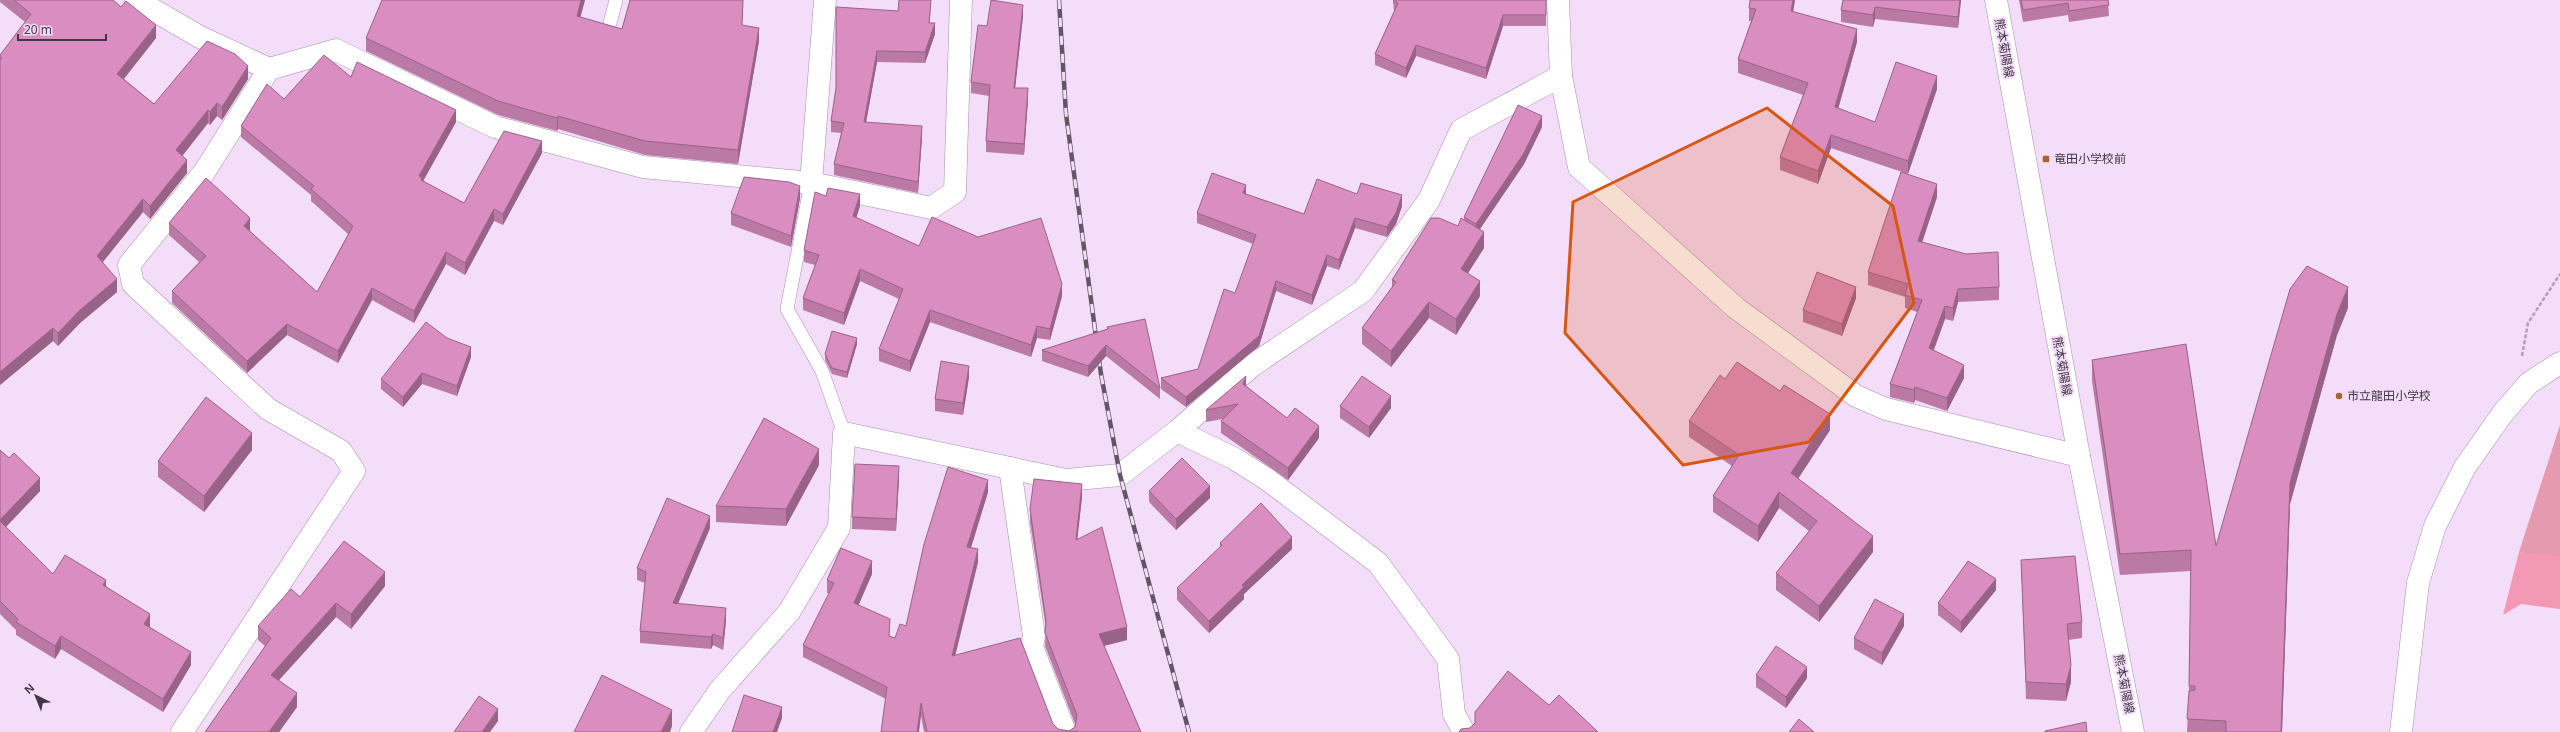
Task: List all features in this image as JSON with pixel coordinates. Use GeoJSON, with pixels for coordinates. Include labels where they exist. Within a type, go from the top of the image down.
{"type":"FeatureCollection","features":[{"type":"Feature","properties":{"kind":"street"},"geometry":{"type":"LineString","coordinates":[[136,0],[200,37],[269,69],[336,50],[495,127],[643,167],[811,184],[931,208],[955,192],[960,0]]}},
{"type":"Feature","properties":{"kind":"street"},"geometry":{"type":"LineString","coordinates":[[811,184],[825,0]]}},
{"type":"Feature","properties":{"kind":"street"},"geometry":{"type":"LineString","coordinates":[[1558,0],[1561,76],[1579,167],[1736,308],[1849,391],[1886,409],[2079,456]]}},
{"type":"Feature","properties":{"kind":"street","name":"熊本菊陽線"},"geometry":{"type":"LineString","coordinates":[[1996,0],[2079,456],[2133,732]]}},
{"type":"Feature","properties":{"kind":"street"},"geometry":{"type":"LineString","coordinates":[[182,732],[354,471],[340,451],[268,409],[133,284],[128,265],[205,172],[269,69]]}},
{"type":"Feature","properties":{"kind":"street"},"geometry":{"type":"LineString","coordinates":[[691,732],[720,690],[789,612],[839,528],[844,433],[1066,480],[1120,475],[1177,431],[1253,365],[1363,291],[1429,200],[1461,130],[1561,76]]}},
{"type":"Feature","properties":{"kind":"street"},"geometry":{"type":"LineString","coordinates":[[2401,732],[2418,583],[2435,526],[2465,467],[2503,412],[2529,384],[2560,363]]}},
{"type":"Feature","properties":{"kind":"street"},"geometry":{"type":"LineString","coordinates":[[1177,431],[1235,459],[1268,480],[1378,563],[1448,659],[1454,714],[1464,732]]}},
{"type":"Feature","properties":{"kind":"street"},"geometry":{"type":"LineString","coordinates":[[1010,468],[1034,636],[1032,647],[1065,732]]}},
{"type":"Feature","properties":{"kind":"lane"},"geometry":{"type":"LineString","coordinates":[[610,23],[616,0]]}},
{"type":"Feature","properties":{"kind":"lane"},"geometry":{"type":"LineString","coordinates":[[811,184],[787,309],[822,371],[844,433]]}},
{"type":"Feature","properties":{"kind":"path"},"geometry":{"type":"LineString","coordinates":[[2529,384],[2521,362],[2528,323],[2560,274]]}},
{"type":"Feature","properties":{"kind":"highlighted area"},"geometry":{"type":"Polygon","coordinates":[[[1767,108],[1893,206],[1914,303],[1809,442],[1683,465],[1565,333],[1573,202],[1767,108]]]}},
{"type":"Feature","properties":{"kind":"shaded area"},"geometry":{"type":"Polygon","coordinates":[[[2560,425],[2560,560],[2519,552],[2560,425]]]}},
{"type":"Feature","properties":{"kind":"shaded area"},"geometry":{"type":"Polygon","coordinates":[[[2519,552],[2560,556],[2560,609],[2521,604],[2503,615],[2519,552]]]}},
{"type":"Feature","properties":{"kind":"building"},"geometry":{"type":"Polygon","coordinates":[[[14,0],[113,0],[121,7],[126,1],[156,25],[117,74],[154,104],[207,41],[235,54],[248,66],[222,107],[217,103],[210,112],[208,110],[176,150],[187,160],[150,206],[143,199],[97,256],[117,279],[80,310],[58,333],[53,328],[0,372],[0,60],[2,58],[0,55],[31,14],[14,0]]]}},
{"type":"Feature","properties":{"kind":"building"},"geometry":{"type":"Polygon","coordinates":[[[382,0],[581,0],[577,16],[622,29],[630,0],[743,0],[742,25],[759,28],[738,150],[645,141],[558,116],[557,118],[498,101],[366,38],[382,0]]]}},
{"type":"Feature","properties":{"kind":"building"},"geometry":{"type":"Polygon","coordinates":[[[899,0],[931,0],[929,23],[935,23],[925,52],[877,51],[864,122],[922,126],[918,182],[834,164],[844,123],[831,121],[836,88],[836,7],[898,11],[899,0]]]}},
{"type":"Feature","properties":{"kind":"building"},"geometry":{"type":"Polygon","coordinates":[[[991,0],[1023,5],[1014,88],[1028,88],[1024,144],[986,141],[990,85],[971,82],[978,25],[987,26],[991,0]]]}},
{"type":"Feature","properties":{"kind":"building"},"geometry":{"type":"Polygon","coordinates":[[[1546,0],[1546,15],[1503,15],[1486,68],[1416,45],[1406,68],[1375,54],[1398,3],[1393,1],[1546,0]]]}},
{"type":"Feature","properties":{"kind":"building"},"geometry":{"type":"Polygon","coordinates":[[[1750,0],[1793,0],[1791,11],[1857,29],[1835,107],[1875,122],[1896,62],[1937,76],[1908,161],[1831,135],[1818,171],[1780,157],[1808,83],[1738,59],[1756,9],[1749,8],[1750,0]]]}},
{"type":"Feature","properties":{"kind":"building"},"geometry":{"type":"Polygon","coordinates":[[[1843,0],[1960,0],[1958,17],[1875,7],[1873,15],[1841,10],[1843,0]]]}},
{"type":"Feature","properties":{"kind":"building"},"geometry":{"type":"Polygon","coordinates":[[[2021,0],[2108,0],[2109,5],[2069,11],[2068,3],[2023,10],[2021,0]]]}},
{"type":"Feature","properties":{"kind":"building"},"geometry":{"type":"Polygon","coordinates":[[[324,55],[351,77],[357,62],[456,110],[419,176],[422,178],[421,180],[464,203],[504,131],[542,141],[503,214],[494,209],[465,263],[446,252],[414,311],[372,288],[338,351],[287,324],[247,361],[172,291],[206,256],[169,223],[206,178],[250,218],[244,226],[317,292],[353,226],[311,189],[314,186],[241,126],[267,84],[284,99],[324,55]]]}},
{"type":"Feature","properties":{"kind":"building"},"geometry":{"type":"Polygon","coordinates":[[[1518,105],[1542,116],[1524,153],[1476,224],[1464,217],[1518,105]]]}},
{"type":"Feature","properties":{"kind":"building"},"geometry":{"type":"Polygon","coordinates":[[[1901,172],[1937,184],[1918,241],[1966,254],[1998,252],[1999,287],[1958,289],[1953,308],[1945,306],[1929,348],[1964,365],[1947,398],[1915,387],[1914,390],[1890,384],[1922,300],[1905,295],[1908,284],[1868,272],[1901,172]]]}},
{"type":"Feature","properties":{"kind":"building"},"geometry":{"type":"Polygon","coordinates":[[[1212,173],[1246,185],[1243,193],[1304,214],[1317,179],[1357,194],[1361,183],[1402,195],[1396,213],[1387,227],[1355,218],[1339,260],[1327,255],[1312,295],[1276,281],[1259,336],[1186,397],[1161,378],[1198,369],[1224,289],[1235,293],[1256,235],[1197,213],[1212,173]]]}},
{"type":"Feature","properties":{"kind":"building"},"geometry":{"type":"Polygon","coordinates":[[[744,177],[789,182],[800,186],[791,236],[731,213],[744,177]]]}},
{"type":"Feature","properties":{"kind":"building"},"geometry":{"type":"Polygon","coordinates":[[[828,188],[860,194],[853,216],[919,246],[932,217],[978,237],[1041,218],[1062,284],[1050,329],[1037,326],[1031,345],[930,310],[910,361],[879,349],[903,289],[860,269],[844,313],[803,298],[819,255],[804,250],[815,192],[826,196],[828,188]]]}},
{"type":"Feature","properties":{"kind":"building"},"geometry":{"type":"Polygon","coordinates":[[[1431,218],[1439,218],[1458,226],[1461,218],[1484,232],[1461,269],[1480,281],[1456,319],[1429,302],[1391,351],[1362,328],[1396,282],[1392,280],[1431,218]]]}},
{"type":"Feature","properties":{"kind":"building"},"geometry":{"type":"Polygon","coordinates":[[[2307,266],[2348,287],[2337,314],[2290,483],[2281,732],[2226,732],[2226,721],[2187,719],[2189,691],[2195,690],[2195,686],[2189,686],[2191,550],[2120,554],[2092,360],[2186,344],[2216,546],[2290,289],[2307,266]]]}},
{"type":"Feature","properties":{"kind":"building"},"geometry":{"type":"Polygon","coordinates":[[[1817,272],[1856,287],[1842,324],[1803,310],[1817,272]]]}},
{"type":"Feature","properties":{"kind":"building"},"geometry":{"type":"Polygon","coordinates":[[[1145,319],[1160,388],[1106,345],[1088,366],[1042,350],[1108,329],[1107,327],[1145,319]]]}},
{"type":"Feature","properties":{"kind":"building"},"geometry":{"type":"Polygon","coordinates":[[[426,322],[447,338],[471,347],[457,386],[422,373],[403,397],[381,379],[426,322]]]}},
{"type":"Feature","properties":{"kind":"building"},"geometry":{"type":"Polygon","coordinates":[[[832,331],[857,338],[847,372],[832,368],[825,354],[832,331]]]}},
{"type":"Feature","properties":{"kind":"building"},"geometry":{"type":"Polygon","coordinates":[[[941,361],[969,366],[963,403],[935,399],[941,361]]]}},
{"type":"Feature","properties":{"kind":"building"},"geometry":{"type":"Polygon","coordinates":[[[1737,362],[1780,391],[1784,385],[1830,414],[1791,473],[1873,536],[1819,606],[1776,573],[1817,521],[1779,492],[1758,526],[1713,496],[1739,455],[1689,421],[1720,375],[1725,379],[1737,362]]]}},
{"type":"Feature","properties":{"kind":"building"},"geometry":{"type":"Polygon","coordinates":[[[1246,376],[1243,384],[1287,418],[1295,408],[1319,426],[1288,468],[1221,421],[1238,404],[1206,410],[1246,376]]]}},
{"type":"Feature","properties":{"kind":"building"},"geometry":{"type":"Polygon","coordinates":[[[1362,376],[1391,396],[1369,427],[1340,406],[1362,376]]]}},
{"type":"Feature","properties":{"kind":"building"},"geometry":{"type":"Polygon","coordinates":[[[206,397],[252,433],[204,496],[158,461],[206,397]]]}},
{"type":"Feature","properties":{"kind":"building"},"geometry":{"type":"Polygon","coordinates":[[[764,418],[819,449],[786,509],[716,506],[764,418]]]}},
{"type":"Feature","properties":{"kind":"building"},"geometry":{"type":"Polygon","coordinates":[[[0,450],[9,458],[14,453],[40,478],[0,520],[0,450]]]}},
{"type":"Feature","properties":{"kind":"building"},"geometry":{"type":"Polygon","coordinates":[[[1182,458],[1210,486],[1176,519],[1149,491],[1182,458]]]}},
{"type":"Feature","properties":{"kind":"building"},"geometry":{"type":"Polygon","coordinates":[[[855,464],[899,466],[896,519],[852,517],[855,464]]]}},
{"type":"Feature","properties":{"kind":"building"},"geometry":{"type":"Polygon","coordinates":[[[948,467],[988,480],[967,547],[978,549],[952,656],[1020,638],[1053,724],[1058,729],[1069,731],[1075,727],[1077,715],[1045,633],[1046,621],[1030,509],[1034,479],[1082,484],[1076,540],[1102,527],[1127,627],[1099,634],[1141,732],[927,732],[921,703],[917,732],[881,732],[887,687],[803,645],[834,583],[827,580],[841,548],[872,561],[854,603],[890,619],[889,636],[895,638],[900,624],[906,626],[924,544],[948,467]]]}},
{"type":"Feature","properties":{"kind":"building"},"geometry":{"type":"Polygon","coordinates":[[[667,498],[710,516],[673,603],[726,608],[723,638],[713,634],[711,637],[640,631],[646,572],[637,568],[667,498]]]}},
{"type":"Feature","properties":{"kind":"building"},"geometry":{"type":"Polygon","coordinates":[[[1261,503],[1292,537],[1242,585],[1244,587],[1209,621],[1177,588],[1222,545],[1220,543],[1261,503]]]}},
{"type":"Feature","properties":{"kind":"building"},"geometry":{"type":"Polygon","coordinates":[[[0,521],[53,574],[65,555],[106,580],[103,585],[150,614],[144,624],[191,652],[163,699],[61,636],[55,646],[16,622],[18,619],[0,601],[0,521]]]}},
{"type":"Feature","properties":{"kind":"building"},"geometry":{"type":"Polygon","coordinates":[[[344,541],[385,572],[351,614],[336,603],[271,675],[297,693],[269,732],[205,732],[271,638],[258,626],[291,589],[300,597],[344,541]]]}},
{"type":"Feature","properties":{"kind":"building"},"geometry":{"type":"Polygon","coordinates":[[[2075,556],[2082,622],[2067,624],[2071,665],[2066,684],[2026,682],[2021,560],[2075,556]]]}},
{"type":"Feature","properties":{"kind":"building"},"geometry":{"type":"Polygon","coordinates":[[[1968,561],[1996,579],[1961,622],[1938,603],[1968,561]]]}},
{"type":"Feature","properties":{"kind":"building"},"geometry":{"type":"Polygon","coordinates":[[[1875,599],[1904,614],[1882,653],[1854,638],[1875,599]]]}},
{"type":"Feature","properties":{"kind":"building"},"geometry":{"type":"Polygon","coordinates":[[[1776,646],[1807,667],[1786,697],[1756,675],[1776,646]]]}},
{"type":"Feature","properties":{"kind":"building"},"geometry":{"type":"Polygon","coordinates":[[[1508,671],[1549,705],[1559,695],[1598,732],[1459,732],[1461,729],[1470,728],[1475,723],[1475,712],[1508,671]]]}},
{"type":"Feature","properties":{"kind":"building"},"geometry":{"type":"Polygon","coordinates":[[[602,675],[672,710],[661,732],[574,732],[602,675]]]}},
{"type":"Feature","properties":{"kind":"building"},"geometry":{"type":"Polygon","coordinates":[[[744,695],[782,707],[773,732],[732,732],[744,695]]]}},
{"type":"Feature","properties":{"kind":"building"},"geometry":{"type":"Polygon","coordinates":[[[479,696],[498,709],[482,732],[454,732],[479,696]]]}},
{"type":"Feature","properties":{"kind":"building"},"geometry":{"type":"Polygon","coordinates":[[[1799,719],[1814,732],[1789,732],[1799,719]]]}},
{"type":"Feature","properties":{"kind":"building"},"geometry":{"type":"Polygon","coordinates":[[[2086,722],[2087,732],[2045,732],[2045,731],[2086,722]]]}},
{"type":"Feature","properties":{"kind":"railway"},"geometry":{"type":"LineString","coordinates":[[1059,0],[1066,114],[1101,374],[1120,475],[1189,732]]}},
{"type":"Feature","properties":{"kind":"place","name":"竜田小学校前"},"geometry":{"type":"Point","coordinates":[2046,159]}},
{"type":"Feature","properties":{"kind":"place","name":"市立龍田小学校"},"geometry":{"type":"Point","coordinates":[2339,396]}}]}
